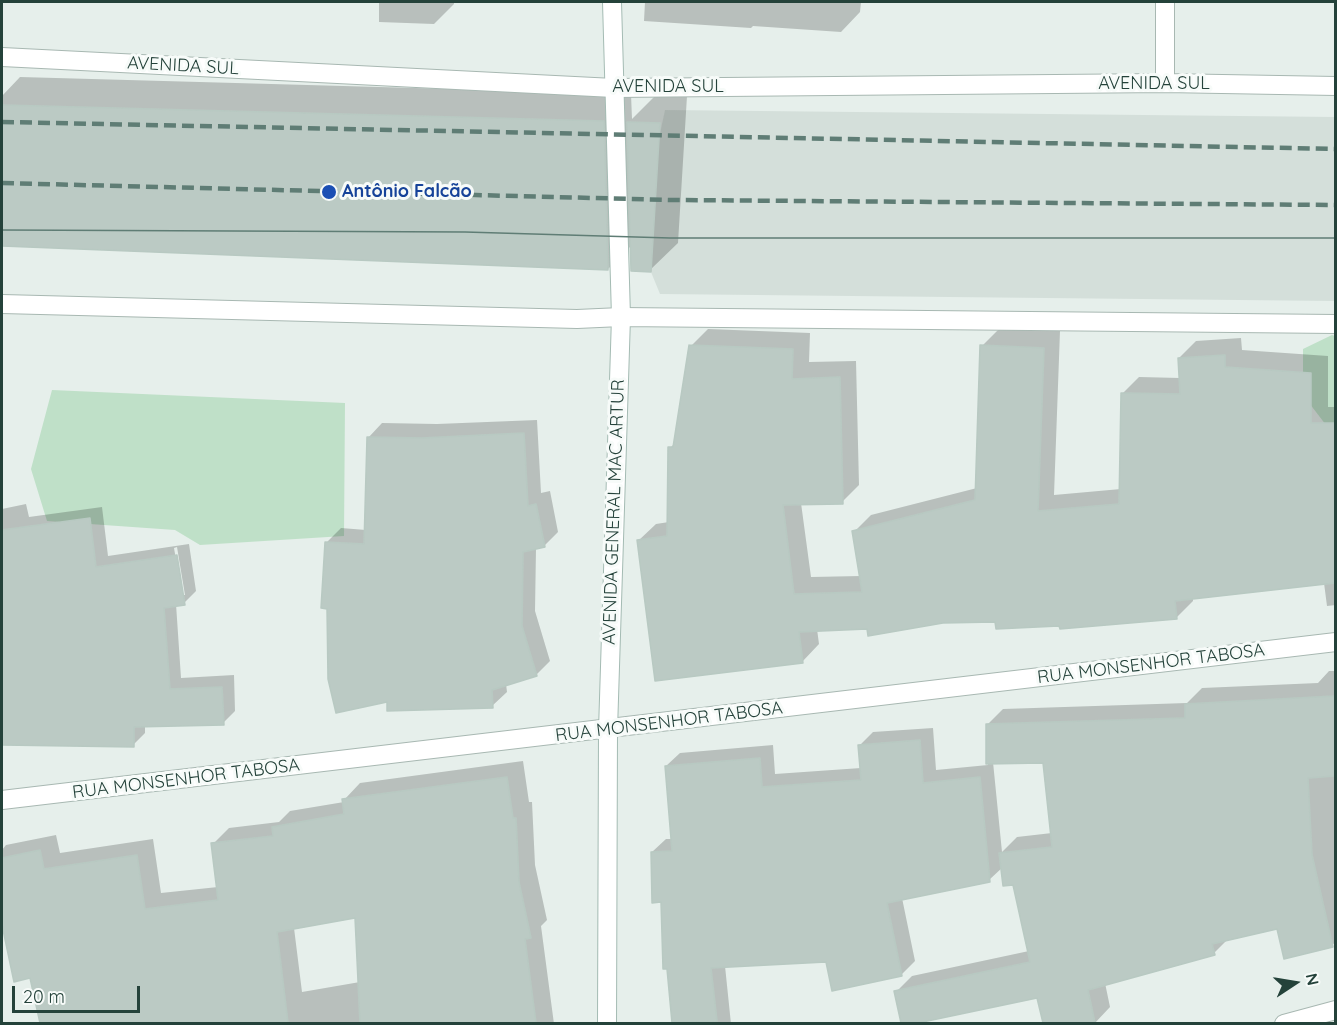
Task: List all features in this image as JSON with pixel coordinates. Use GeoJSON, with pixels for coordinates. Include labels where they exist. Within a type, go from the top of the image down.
{"type":"FeatureCollection","features":[{"type":"Feature","properties":{"kind":"street","name":"AVENIDA GENERAL MAC ARTUR"},"geometry":{"type":"LineString","coordinates":[[608,1023],[608,730],[621,317],[612,2]]}},
{"type":"Feature","properties":{"kind":"street"},"geometry":{"type":"LineString","coordinates":[[1165,2],[1165,83]]}},
{"type":"Feature","properties":{"kind":"street","name":"AVENIDA SUL"},"geometry":{"type":"LineString","coordinates":[[2,57],[614,88],[1165,83],[1335,86]]}},
{"type":"Feature","properties":{"kind":"street"},"geometry":{"type":"LineString","coordinates":[[2,304],[566,318],[1335,324]]}},
{"type":"Feature","properties":{"kind":"street","name":"RUA MONSENHOR TABOSA"},"geometry":{"type":"LineString","coordinates":[[2,800],[608,730],[1335,642]]}},
{"type":"Feature","properties":{"kind":"street"},"geometry":{"type":"LineString","coordinates":[[1284,1023],[1335,1010]]}},
{"type":"Feature","properties":{"kind":"shaded area"},"geometry":{"type":"Polygon","coordinates":[[[665,110],[1335,117],[1335,301],[660,294],[651,272],[659,138],[665,110]]]}},
{"type":"Feature","properties":{"kind":"green space"},"geometry":{"type":"Polygon","coordinates":[[[1332,335],[1335,336],[1335,422],[1329,429],[1303,395],[1303,349],[1332,335]]]}},
{"type":"Feature","properties":{"kind":"green space"},"geometry":{"type":"Polygon","coordinates":[[[52,390],[345,403],[344,536],[200,545],[175,530],[47,521],[31,469],[52,390]]]}},
{"type":"Feature","properties":{"kind":"building","name":"Antônio Falcão"},"geometry":{"type":"Polygon","coordinates":[[[2,105],[604,121],[608,270],[2,246],[2,105]]]}},
{"type":"Feature","properties":{"kind":"building"},"geometry":{"type":"Polygon","coordinates":[[[627,122],[660,123],[651,272],[631,271],[627,122]]]}},
{"type":"Feature","properties":{"kind":"building"},"geometry":{"type":"Polygon","coordinates":[[[689,345],[793,349],[792,379],[840,377],[843,504],[783,505],[794,594],[862,592],[852,531],[975,500],[980,345],[1044,348],[1038,511],[1119,504],[1121,393],[1180,394],[1178,358],[1225,355],[1225,367],[1311,373],[1311,423],[1335,423],[1335,583],[1175,601],[1177,619],[1060,629],[1059,626],[996,629],[995,622],[943,623],[868,636],[867,629],[799,632],[803,663],[655,681],[637,540],[667,536],[668,447],[673,447],[689,345]]]}},
{"type":"Feature","properties":{"kind":"building"},"geometry":{"type":"Polygon","coordinates":[[[524,433],[528,506],[536,504],[545,547],[523,552],[522,626],[537,676],[492,690],[493,708],[387,711],[387,702],[336,713],[328,679],[327,609],[321,608],[325,542],[364,544],[367,437],[422,438],[524,433]]]}},
{"type":"Feature","properties":{"kind":"building"},"geometry":{"type":"Polygon","coordinates":[[[90,518],[96,567],[177,555],[185,605],[164,608],[170,689],[222,687],[224,725],[134,727],[134,747],[2,745],[2,530],[90,518]]]}},
{"type":"Feature","properties":{"kind":"building"},"geometry":{"type":"Polygon","coordinates":[[[1335,696],[1335,776],[1308,778],[1312,855],[1333,947],[1284,959],[1277,929],[1212,944],[1215,955],[1088,990],[1095,1023],[1043,1023],[1037,998],[918,1023],[901,1023],[894,991],[1030,962],[1013,885],[1003,886],[999,853],[1052,847],[1043,763],[986,764],[986,724],[1185,718],[1185,704],[1335,696]]]}},
{"type":"Feature","properties":{"kind":"building"},"geometry":{"type":"Polygon","coordinates":[[[920,740],[923,783],[980,777],[990,882],[887,903],[902,976],[832,991],[826,962],[711,968],[717,1021],[672,1023],[667,969],[663,969],[661,902],[652,903],[651,852],[672,851],[665,766],[760,758],[762,787],[861,780],[858,745],[920,740]]]}},
{"type":"Feature","properties":{"kind":"building"},"geometry":{"type":"Polygon","coordinates":[[[507,777],[513,818],[516,818],[519,882],[531,938],[525,939],[536,1023],[360,1023],[355,918],[277,932],[288,1023],[40,1023],[30,978],[14,982],[2,925],[2,858],[40,850],[44,869],[137,855],[145,909],[218,900],[211,843],[273,836],[272,827],[344,814],[342,799],[507,777]]]}},
{"type":"Feature","properties":{"kind":"tram line"},"geometry":{"type":"LineString","coordinates":[[2,230],[465,232],[670,238],[1336,238]]}},
{"type":"Feature","properties":{"kind":"railway"},"geometry":{"type":"LineString","coordinates":[[2,122],[1336,149]]}},
{"type":"Feature","properties":{"kind":"railway"},"geometry":{"type":"LineString","coordinates":[[2,183],[672,200],[1336,205]]}},
{"type":"Feature","properties":{"kind":"place","name":"Antônio Falcão"},"geometry":{"type":"Point","coordinates":[329,192]}}]}
